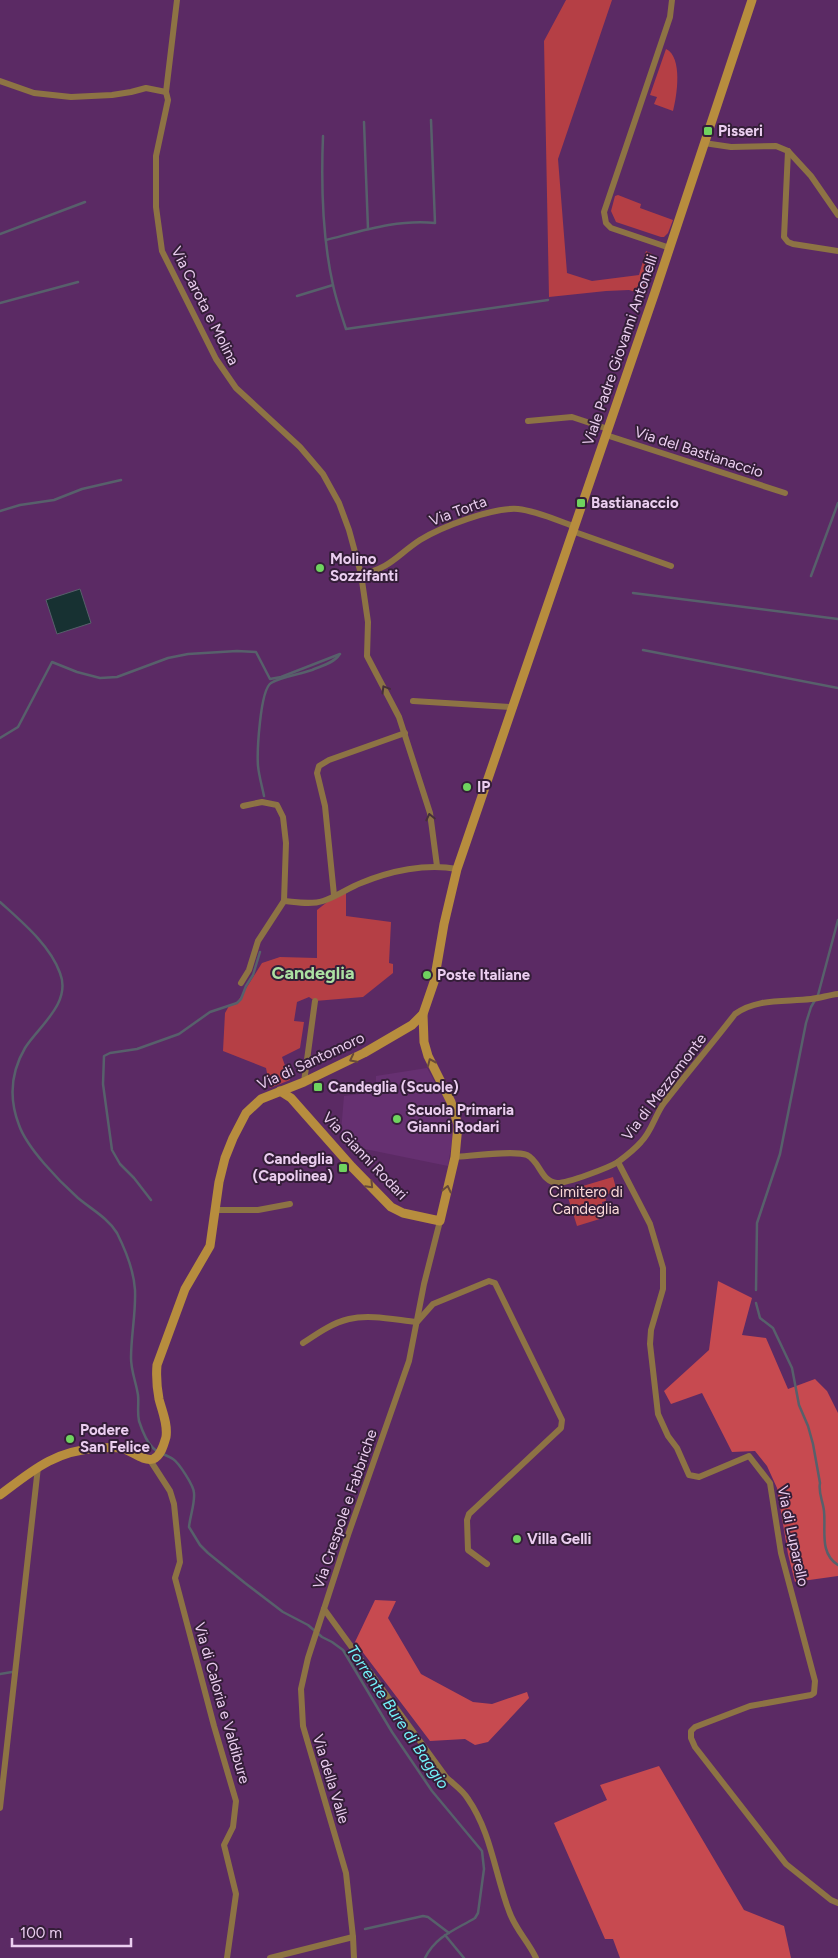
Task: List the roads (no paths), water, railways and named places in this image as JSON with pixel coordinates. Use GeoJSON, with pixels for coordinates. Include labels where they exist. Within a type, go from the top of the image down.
{"type":"FeatureCollection","features":[{"type":"Feature","properties":{"kind":"main road","name":"Viale Padre Giovanni Antonelli"},"geometry":{"type":"LineString","coordinates":[[423,1014],[434,982],[446,915],[457,869],[670,248],[752,0]]}},
{"type":"Feature","properties":{"kind":"main road","name":"Via di Santomoro"},"geometry":{"type":"LineString","coordinates":[[150,1460],[159,1454],[163,1445],[166,1427],[156,1377],[157,1365],[185,1289],[210,1246],[219,1182],[227,1150],[242,1119],[257,1102],[364,1054],[412,1025],[423,1014]]}},
{"type":"Feature","properties":{"kind":"main road"},"geometry":{"type":"LineString","coordinates":[[423,1014],[424,1042],[428,1056],[458,1120],[455,1157],[440,1221]]}},
{"type":"Feature","properties":{"kind":"main road"},"geometry":{"type":"LineString","coordinates":[[291,1098],[300,1084]]}},
{"type":"Feature","properties":{"kind":"main road","name":"Via Gianni Rodari"},"geometry":{"type":"LineString","coordinates":[[280,1091],[291,1098],[391,1207],[403,1213],[440,1221]]}},
{"type":"Feature","properties":{"kind":"main road"},"geometry":{"type":"LineString","coordinates":[[0,1495],[38,1467],[59,1455],[73,1450],[120,1448],[150,1460]]}},
{"type":"Feature","properties":{"kind":"street","name":"Via Carota e Molina"},"geometry":{"type":"LineString","coordinates":[[177,0],[166,92],[168,100],[156,156],[156,207],[162,251],[216,359],[229,380],[300,447],[328,481],[346,522],[361,574],[368,622],[367,656],[395,707],[430,813],[437,866]]}},
{"type":"Feature","properties":{"kind":"street"},"geometry":{"type":"LineString","coordinates":[[670,248],[611,228],[606,222],[604,212],[670,19],[672,0]]}},
{"type":"Feature","properties":{"kind":"street"},"geometry":{"type":"LineString","coordinates":[[0,80],[34,93],[71,97],[88,98],[146,88],[166,92]]}},
{"type":"Feature","properties":{"kind":"street"},"geometry":{"type":"LineString","coordinates":[[704,143],[731,147],[776,146],[788,151],[811,176],[838,215]]}},
{"type":"Feature","properties":{"kind":"street"},"geometry":{"type":"LineString","coordinates":[[788,151],[784,237],[791,244],[838,251]]}},
{"type":"Feature","properties":{"kind":"street","name":"Via del Bastianaccio"},"geometry":{"type":"LineString","coordinates":[[528,421],[572,416],[607,432],[785,493]]}},
{"type":"Feature","properties":{"kind":"street","name":"Via Torta"},"geometry":{"type":"LineString","coordinates":[[361,574],[384,568],[420,540],[431,534],[493,511],[510,509],[526,510],[671,566]]}},
{"type":"Feature","properties":{"kind":"street"},"geometry":{"type":"LineString","coordinates":[[413,701],[512,707]]}},
{"type":"Feature","properties":{"kind":"street"},"geometry":{"type":"LineString","coordinates":[[334,895],[325,806],[318,782],[318,770],[322,764],[329,760],[404,734]]}},
{"type":"Feature","properties":{"kind":"street"},"geometry":{"type":"LineString","coordinates":[[241,982],[249,970],[258,941],[284,901],[286,843],[281,812],[274,803],[258,803],[243,806]]}},
{"type":"Feature","properties":{"kind":"street"},"geometry":{"type":"LineString","coordinates":[[284,901],[323,901],[378,877],[437,866],[457,869]]}},
{"type":"Feature","properties":{"kind":"street","name":"Via di Mezzomonte"},"geometry":{"type":"LineString","coordinates":[[455,1157],[526,1155],[534,1160],[547,1179],[558,1183],[566,1182],[618,1162],[641,1143],[664,1103],[735,1014],[758,1003],[812,999],[838,994]]}},
{"type":"Feature","properties":{"kind":"street"},"geometry":{"type":"LineString","coordinates":[[300,1084],[315,1001]]}},
{"type":"Feature","properties":{"kind":"street","name":"Via di Luparello"},"geometry":{"type":"LineString","coordinates":[[618,1162],[650,1224],[663,1268],[663,1289],[651,1330],[650,1344],[658,1414],[661,1423],[677,1448],[689,1475],[699,1477],[749,1456],[770,1483],[781,1553],[815,1681],[814,1693],[811,1695],[750,1706],[734,1711],[695,1727],[691,1731],[691,1738],[695,1747],[786,1864],[831,1900],[838,1903]]}},
{"type":"Feature","properties":{"kind":"street"},"geometry":{"type":"LineString","coordinates":[[216,1210],[258,1210],[290,1204]]}},
{"type":"Feature","properties":{"kind":"street","name":"Via Crespole e Fabbriche"},"geometry":{"type":"LineString","coordinates":[[440,1221],[410,1361],[348,1535],[324,1609],[446,1777],[468,1798],[492,1851],[508,1909],[515,1925],[530,1945],[536,1958]]}},
{"type":"Feature","properties":{"kind":"street"},"geometry":{"type":"LineString","coordinates":[[303,1343],[327,1328],[350,1319],[373,1318],[417,1322],[433,1304],[442,1299],[489,1281],[495,1283],[562,1420],[561,1428],[469,1514],[467,1520],[468,1550],[488,1564]]}},
{"type":"Feature","properties":{"kind":"street","name":"Via di Caloria e Valdibure"},"geometry":{"type":"LineString","coordinates":[[150,1460],[170,1491],[174,1504],[180,1562],[174,1578],[236,1801],[233,1827],[224,1845],[236,1894],[227,1958]]}},
{"type":"Feature","properties":{"kind":"street"},"geometry":{"type":"LineString","coordinates":[[0,1808],[38,1467]]}},
{"type":"Feature","properties":{"kind":"street","name":"Via della Valle"},"geometry":{"type":"LineString","coordinates":[[324,1609],[301,1689],[301,1714],[306,1738],[346,1873],[354,1958]]}},
{"type":"Feature","properties":{"kind":"street"},"geometry":{"type":"LineString","coordinates":[[270,1958],[353,1937]]}},
{"type":"Feature","properties":{"kind":"waterway"},"geometry":{"type":"LineString","coordinates":[[326,240],[394,224],[435,223],[431,120]]}},
{"type":"Feature","properties":{"kind":"waterway"},"geometry":{"type":"LineString","coordinates":[[364,122],[368,229]]}},
{"type":"Feature","properties":{"kind":"waterway"},"geometry":{"type":"LineString","coordinates":[[323,136],[322,192],[324,229],[334,290],[346,329],[548,300]]}},
{"type":"Feature","properties":{"kind":"waterway"},"geometry":{"type":"LineString","coordinates":[[0,234],[85,202]]}},
{"type":"Feature","properties":{"kind":"waterway"},"geometry":{"type":"LineString","coordinates":[[0,303],[78,282]]}},
{"type":"Feature","properties":{"kind":"waterway"},"geometry":{"type":"LineString","coordinates":[[297,296],[333,285]]}},
{"type":"Feature","properties":{"kind":"waterway"},"geometry":{"type":"LineString","coordinates":[[0,511],[20,505],[54,500],[82,489],[121,480]]}},
{"type":"Feature","properties":{"kind":"waterway"},"geometry":{"type":"LineString","coordinates":[[811,576],[838,503]]}},
{"type":"Feature","properties":{"kind":"waterway"},"geometry":{"type":"LineString","coordinates":[[633,593],[838,619]]}},
{"type":"Feature","properties":{"kind":"waterway"},"geometry":{"type":"LineString","coordinates":[[643,650],[838,688]]}},
{"type":"Feature","properties":{"kind":"waterway"},"geometry":{"type":"LineString","coordinates":[[0,738],[18,727],[52,662],[77,672],[100,678],[117,677],[168,658],[188,654],[237,651],[256,652],[270,679],[281,677],[340,654]]}},
{"type":"Feature","properties":{"kind":"waterway"},"geometry":{"type":"LineString","coordinates":[[264,796],[258,770],[258,748],[260,722],[267,688],[271,683],[285,677],[323,666],[339,655]]}},
{"type":"Feature","properties":{"kind":"waterway","name":"Torrente Bure di Baggio"},"geometry":{"type":"LineString","coordinates":[[0,902],[26,926],[50,953],[60,973],[62,984],[58,1004],[25,1048],[17,1066],[14,1076],[13,1096],[19,1125],[29,1144],[44,1164],[78,1198],[109,1223],[117,1233],[123,1246],[131,1268],[135,1290],[131,1358],[138,1395],[139,1421],[144,1436],[151,1445],[157,1451],[176,1461],[192,1485],[194,1497],[189,1527],[200,1545],[245,1583],[283,1612],[308,1625],[322,1637],[343,1650],[392,1732],[432,1791],[482,1851],[484,1869],[478,1913],[475,1918],[440,1939],[429,1950],[425,1958]]}},
{"type":"Feature","properties":{"kind":"waterway"},"geometry":{"type":"LineString","coordinates":[[756,1290],[757,1223],[780,1154],[806,1023],[811,1007],[818,995],[838,920]]}},
{"type":"Feature","properties":{"kind":"waterway"},"geometry":{"type":"LineString","coordinates":[[151,1200],[120,1164],[112,1150],[103,1084],[104,1056],[110,1053],[137,1049],[179,1034],[210,1012],[237,1003],[253,975],[260,952]]}},
{"type":"Feature","properties":{"kind":"waterway"},"geometry":{"type":"LineString","coordinates":[[756,1303],[760,1318],[773,1328],[792,1368],[799,1405],[813,1444],[824,1511],[826,1548],[832,1560],[838,1565]]}},
{"type":"Feature","properties":{"kind":"waterway"},"geometry":{"type":"LineString","coordinates":[[0,1674],[12,1672]]}},
{"type":"Feature","properties":{"kind":"waterway"},"geometry":{"type":"LineString","coordinates":[[365,1929],[423,1916],[428,1917],[449,1933]]}},
{"type":"Feature","properties":{"kind":"waterway"},"geometry":{"type":"LineString","coordinates":[[445,1935],[464,1958]]}},
{"type":"Feature","properties":{"kind":"place","name":"Pisseri"},"geometry":{"type":"Point","coordinates":[708,131]}},
{"type":"Feature","properties":{"kind":"place","name":"Bastianaccio"},"geometry":{"type":"Point","coordinates":[581,503]}},
{"type":"Feature","properties":{"kind":"place","name":"Molino Sozzifanti"},"geometry":{"type":"Point","coordinates":[320,568]}},
{"type":"Feature","properties":{"kind":"place","name":"IP"},"geometry":{"type":"Point","coordinates":[467,787]}},
{"type":"Feature","properties":{"kind":"place","name":"Poste Italiane"},"geometry":{"type":"Point","coordinates":[427,975]}},
{"type":"Feature","properties":{"kind":"place","name":"Candeglia (Scuole)"},"geometry":{"type":"Point","coordinates":[318,1087]}},
{"type":"Feature","properties":{"kind":"place","name":"Scuola Primaria Gianni Rodari"},"geometry":{"type":"Point","coordinates":[397,1119]}},
{"type":"Feature","properties":{"kind":"place","name":"Candeglia (Capolinea)"},"geometry":{"type":"Point","coordinates":[343,1168]}},
{"type":"Feature","properties":{"kind":"place","name":"Podere San Felice"},"geometry":{"type":"Point","coordinates":[70,1439]}},
{"type":"Feature","properties":{"kind":"place","name":"Villa Gelli"},"geometry":{"type":"Point","coordinates":[517,1539]}},
{"type":"Feature","properties":{"kind":"district","name":"Candeglia"},"geometry":{"type":"Point","coordinates":[313,973]}},
{"type":"Feature","properties":{"kind":"park label","name":"Cimitero di Candeglia"},"geometry":{"type":"Point","coordinates":[586,1200]}}]}
